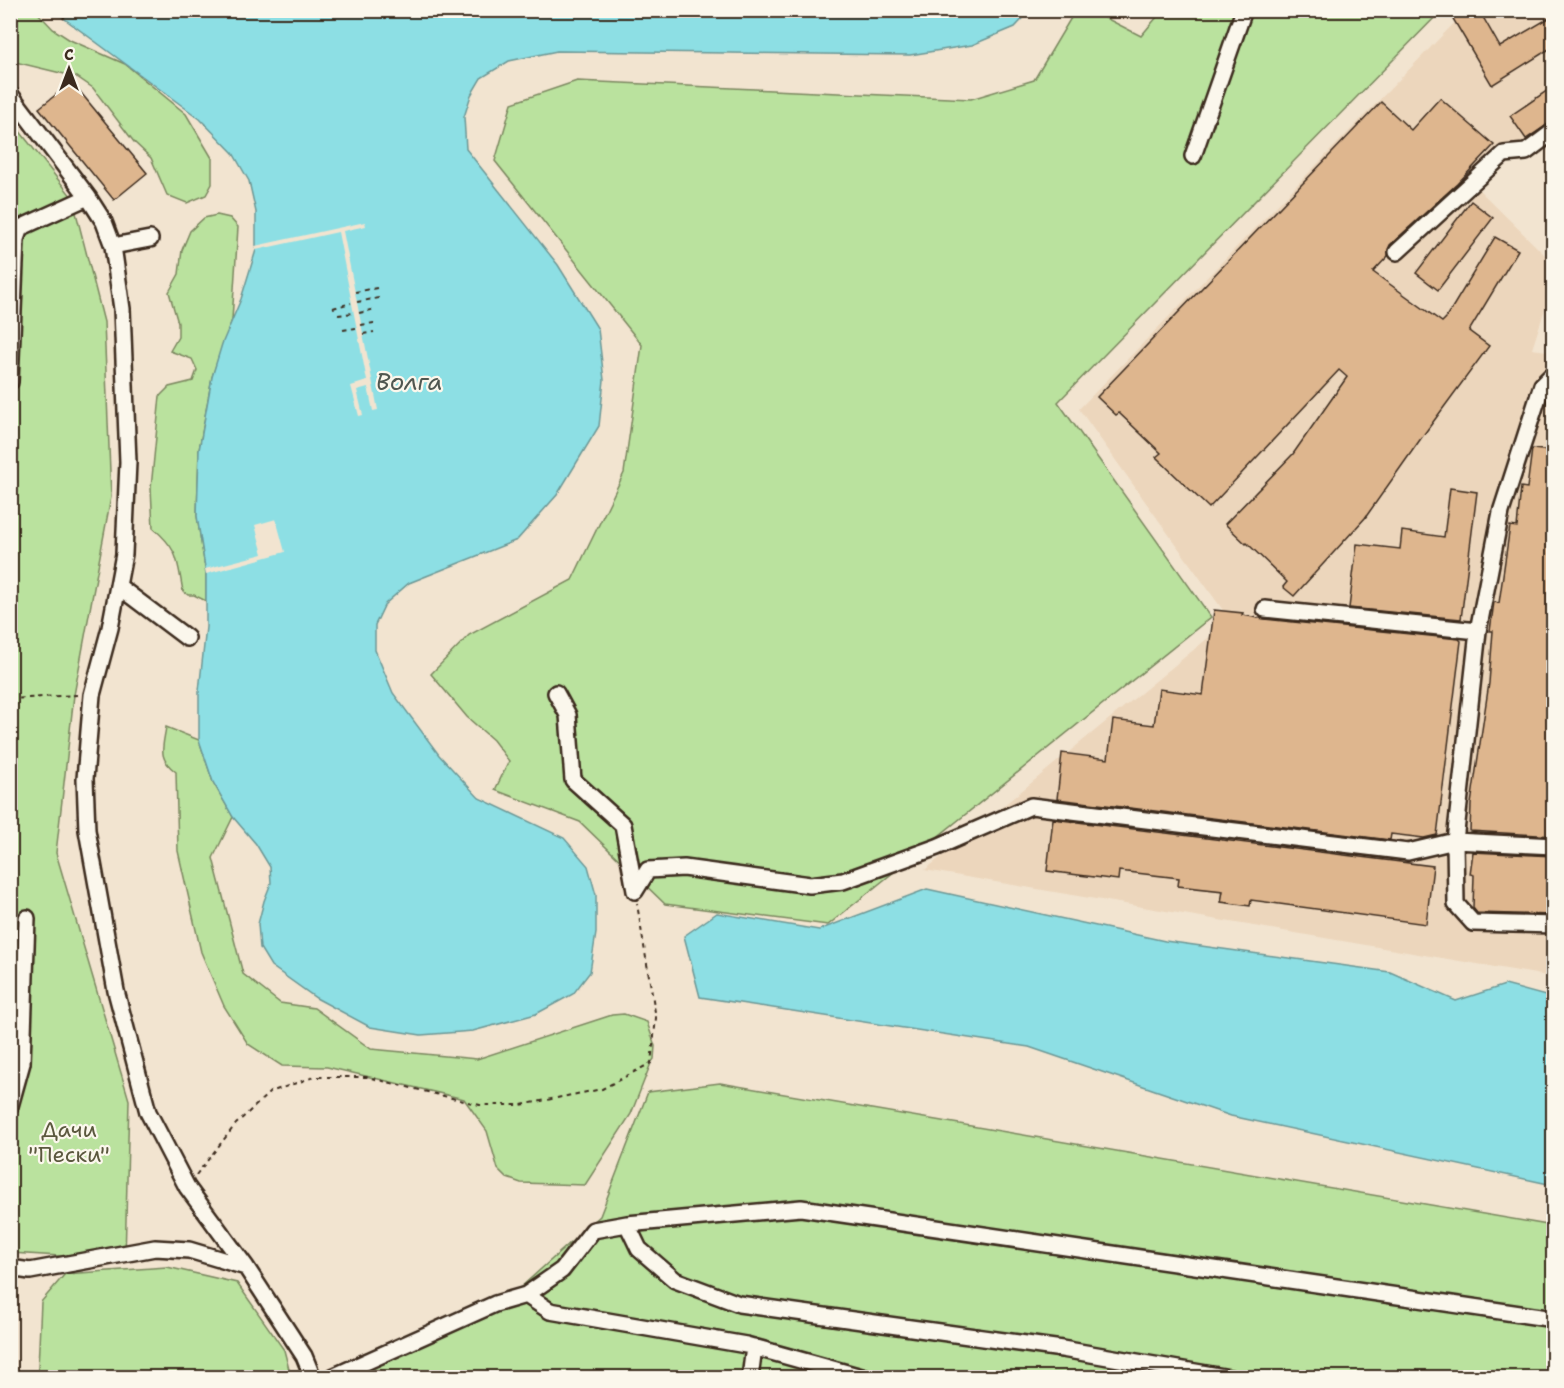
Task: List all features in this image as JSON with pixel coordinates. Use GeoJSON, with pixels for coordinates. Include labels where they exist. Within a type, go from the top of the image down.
{"type":"FeatureCollection","features":[{"type":"Feature","properties":{"kind":"street"},"geometry":{"type":"LineString","coordinates":[[1193,156],[1244,10]]}},
{"type":"Feature","properties":{"kind":"street"},"geometry":{"type":"LineString","coordinates":[[10,94],[88,196],[104,222],[113,246],[122,309],[128,462],[124,554],[110,628],[92,695],[85,779],[87,830],[116,991],[148,1112],[187,1187],[246,1267],[304,1356],[313,1377]]}},
{"type":"Feature","properties":{"kind":"street"},"geometry":{"type":"LineString","coordinates":[[1397,252],[1504,154],[1526,152],[1554,131]]}},
{"type":"Feature","properties":{"kind":"street"},"geometry":{"type":"LineString","coordinates":[[10,382],[16,239],[20,228],[88,196]]}},
{"type":"Feature","properties":{"kind":"street"},"geometry":{"type":"LineString","coordinates":[[113,246],[150,239]]}},
{"type":"Feature","properties":{"kind":"street"},"geometry":{"type":"LineString","coordinates":[[1554,373],[1542,385],[1502,512],[1478,631],[1455,841],[1456,904],[1473,923],[1554,925]]}},
{"type":"Feature","properties":{"kind":"street"},"geometry":{"type":"LineString","coordinates":[[118,586],[187,638]]}},
{"type":"Feature","properties":{"kind":"street"},"geometry":{"type":"LineString","coordinates":[[1265,609],[1478,631]]}},
{"type":"Feature","properties":{"kind":"street"},"geometry":{"type":"LineString","coordinates":[[556,693],[568,715],[573,780],[623,825],[635,891]]}},
{"type":"Feature","properties":{"kind":"street"},"geometry":{"type":"LineString","coordinates":[[635,891],[648,870],[684,868],[810,885],[843,881],[937,847],[1031,806],[1408,852],[1455,841],[1554,846]]}},
{"type":"Feature","properties":{"kind":"street"},"geometry":{"type":"LineString","coordinates":[[10,1106],[22,1063],[27,918]]}},
{"type":"Feature","properties":{"kind":"street"},"geometry":{"type":"LineString","coordinates":[[330,1377],[495,1304],[526,1295],[562,1270],[593,1230],[627,1224],[801,1208],[1554,1320]]}},
{"type":"Feature","properties":{"kind":"street"},"geometry":{"type":"LineString","coordinates":[[627,1224],[639,1250],[675,1280],[739,1304],[1062,1349],[1230,1377]]}},
{"type":"Feature","properties":{"kind":"street"},"geometry":{"type":"LineString","coordinates":[[10,1268],[30,1271],[155,1248],[189,1250],[246,1267]]}},
{"type":"Feature","properties":{"kind":"street"},"geometry":{"type":"LineString","coordinates":[[526,1295],[550,1311],[754,1347],[866,1377]]}},
{"type":"Feature","properties":{"kind":"street"},"geometry":{"type":"LineString","coordinates":[[750,1377],[754,1347]]}},
{"type":"Feature","properties":{"kind":"path"},"geometry":{"type":"LineString","coordinates":[[63,19],[68,10]]}},
{"type":"Feature","properties":{"kind":"path"},"geometry":{"type":"LineString","coordinates":[[355,292],[378,288]]}},
{"type":"Feature","properties":{"kind":"path"},"geometry":{"type":"LineString","coordinates":[[357,302],[379,298]]}},
{"type":"Feature","properties":{"kind":"path"},"geometry":{"type":"LineString","coordinates":[[333,308],[351,303]]}},
{"type":"Feature","properties":{"kind":"path"},"geometry":{"type":"LineString","coordinates":[[359,313],[375,309]]}},
{"type":"Feature","properties":{"kind":"path"},"geometry":{"type":"LineString","coordinates":[[338,315],[353,313]]}},
{"type":"Feature","properties":{"kind":"path"},"geometry":{"type":"LineString","coordinates":[[361,325],[374,323]]}},
{"type":"Feature","properties":{"kind":"path"},"geometry":{"type":"LineString","coordinates":[[343,330],[356,328]]}},
{"type":"Feature","properties":{"kind":"path"},"geometry":{"type":"LineString","coordinates":[[363,334],[374,332]]}},
{"type":"Feature","properties":{"kind":"path"},"geometry":{"type":"LineString","coordinates":[[10,699],[92,695]]}},
{"type":"Feature","properties":{"kind":"path"},"geometry":{"type":"LineString","coordinates":[[187,1187],[236,1124],[270,1092],[314,1077],[367,1077],[480,1105],[520,1105],[602,1089],[651,1063],[656,1018],[635,891]]}},
{"type":"Feature","properties":{"kind":"shaded area"},"geometry":{"type":"Polygon","coordinates":[[[1466,11],[1553,11],[1553,124],[1473,184],[1553,263],[1553,284],[1532,349],[1554,352],[1553,977],[925,870],[1230,620],[1079,409],[1466,11]]]}},
{"type":"Feature","properties":{"kind":"green space"},"geometry":{"type":"Polygon","coordinates":[[[35,10],[53,29],[70,40],[125,64],[186,114],[212,158],[212,184],[206,195],[187,203],[167,195],[151,158],[134,142],[93,88],[77,77],[11,61],[11,11],[35,10]]]}},
{"type":"Feature","properties":{"kind":"green space"},"geometry":{"type":"Polygon","coordinates":[[[1075,11],[1092,11],[1141,36],[1162,11],[1441,11],[1058,402],[1211,617],[828,925],[665,904],[580,822],[495,790],[509,761],[493,740],[467,717],[431,674],[469,635],[572,580],[624,473],[642,345],[495,161],[512,103],[577,81],[971,99],[1034,80],[1075,11]]]}},
{"type":"Feature","properties":{"kind":"green space","name":"Дачи \"Пески\""},"geometry":{"type":"Polygon","coordinates":[[[10,119],[72,197],[104,322],[111,497],[74,695],[56,853],[129,1100],[125,1260],[11,1253],[10,119]]]}},
{"type":"Feature","properties":{"kind":"green space"},"geometry":{"type":"Polygon","coordinates":[[[217,215],[230,218],[238,227],[232,320],[212,377],[199,450],[197,516],[206,574],[206,601],[183,591],[176,556],[168,543],[153,528],[151,488],[160,396],[169,387],[193,381],[197,370],[192,359],[170,351],[178,337],[178,323],[169,292],[179,274],[182,250],[190,231],[204,218],[217,215]]]}},
{"type":"Feature","properties":{"kind":"green space"},"geometry":{"type":"Polygon","coordinates":[[[166,727],[199,740],[213,782],[233,817],[213,858],[243,974],[280,1003],[314,1008],[371,1049],[477,1059],[612,1015],[624,1014],[647,1022],[655,1046],[654,1059],[631,1114],[585,1185],[521,1183],[507,1178],[498,1169],[487,1131],[464,1099],[327,1067],[282,1066],[248,1044],[224,1006],[201,952],[178,851],[176,772],[164,757],[166,727]]]}},
{"type":"Feature","properties":{"kind":"green space"},"geometry":{"type":"Polygon","coordinates":[[[720,1083],[1553,1226],[1553,1377],[342,1378],[342,1372],[521,1287],[600,1216],[648,1092],[720,1083]]]}},
{"type":"Feature","properties":{"kind":"green space"},"geometry":{"type":"Polygon","coordinates":[[[167,1267],[237,1283],[284,1350],[291,1377],[41,1377],[38,1368],[41,1302],[65,1274],[167,1267]]]}},
{"type":"Feature","properties":{"kind":"water","name":"Волга"},"geometry":{"type":"Polygon","coordinates":[[[54,11],[1030,11],[1015,27],[972,45],[910,55],[557,51],[509,61],[481,78],[471,95],[464,117],[466,149],[558,265],[598,329],[604,380],[599,426],[557,495],[517,540],[409,583],[385,604],[375,625],[375,650],[393,693],[439,755],[479,798],[564,838],[588,866],[596,895],[596,933],[590,972],[573,994],[536,1014],[473,1031],[421,1035],[370,1027],[316,998],[271,966],[260,948],[258,924],[271,883],[270,867],[256,844],[233,817],[213,782],[199,740],[199,691],[206,627],[206,574],[197,516],[199,450],[212,377],[222,344],[241,299],[256,250],[256,212],[249,181],[233,153],[200,119],[54,11]]]}},
{"type":"Feature","properties":{"kind":"water"},"geometry":{"type":"Polygon","coordinates":[[[927,889],[1165,941],[1390,972],[1456,1001],[1505,985],[1553,998],[1553,1185],[1231,1116],[1029,1047],[700,997],[684,936],[717,913],[819,930],[927,889]]]}},
{"type":"Feature","properties":{"kind":"pier"},"geometry":{"type":"Polygon","coordinates":[[[365,222],[366,226],[343,231],[378,410],[373,411],[368,387],[357,390],[363,415],[359,416],[351,386],[367,381],[338,232],[256,250],[255,246],[365,222]]]}},
{"type":"Feature","properties":{"kind":"pier"},"geometry":{"type":"Polygon","coordinates":[[[276,519],[285,552],[206,574],[205,569],[263,554],[255,525],[276,519]]]}},
{"type":"Feature","properties":{"kind":"building"},"geometry":{"type":"Polygon","coordinates":[[[1463,10],[1479,10],[1500,47],[1554,15],[1554,46],[1492,85],[1452,17],[1463,10]]]}},
{"type":"Feature","properties":{"kind":"building"},"geometry":{"type":"Polygon","coordinates":[[[72,82],[147,173],[114,200],[39,108],[72,82]]]}},
{"type":"Feature","properties":{"kind":"building"},"geometry":{"type":"Polygon","coordinates":[[[1554,86],[1554,120],[1526,139],[1510,116],[1554,86]]]}},
{"type":"Feature","properties":{"kind":"building"},"geometry":{"type":"Polygon","coordinates":[[[1440,98],[1494,145],[1457,184],[1390,245],[1388,256],[1373,272],[1442,322],[1495,237],[1518,250],[1469,331],[1489,346],[1365,518],[1294,596],[1283,587],[1287,582],[1225,524],[1293,454],[1347,377],[1339,370],[1209,508],[1156,457],[1161,453],[1119,413],[1116,415],[1097,397],[1381,102],[1411,130],[1440,98]]]}},
{"type":"Feature","properties":{"kind":"building"},"geometry":{"type":"Polygon","coordinates":[[[1471,201],[1493,218],[1438,290],[1416,273],[1471,201]]]}},
{"type":"Feature","properties":{"kind":"building"},"geometry":{"type":"Polygon","coordinates":[[[1532,449],[1554,451],[1554,836],[1470,831],[1471,804],[1489,683],[1493,631],[1490,631],[1494,602],[1499,603],[1510,526],[1517,527],[1521,487],[1527,488],[1532,449]]]}},
{"type":"Feature","properties":{"kind":"building"},"geometry":{"type":"Polygon","coordinates":[[[1450,488],[1477,492],[1461,619],[1349,608],[1357,544],[1400,549],[1402,531],[1444,537],[1450,488]]]}},
{"type":"Feature","properties":{"kind":"building"},"geometry":{"type":"Polygon","coordinates":[[[1214,610],[1243,613],[1242,615],[1264,619],[1461,641],[1437,835],[1424,838],[1391,834],[1390,840],[1057,799],[1062,753],[1108,759],[1113,720],[1154,725],[1159,689],[1203,695],[1214,610]]]}},
{"type":"Feature","properties":{"kind":"building"},"geometry":{"type":"Polygon","coordinates":[[[1053,819],[1433,866],[1426,924],[1251,900],[1250,906],[1221,902],[1223,891],[1178,886],[1179,878],[1119,871],[1118,880],[1047,871],[1053,819]]]}},
{"type":"Feature","properties":{"kind":"building"},"geometry":{"type":"Polygon","coordinates":[[[1473,852],[1554,856],[1554,915],[1477,913],[1473,908],[1474,875],[1470,874],[1473,852]]]}}]}
